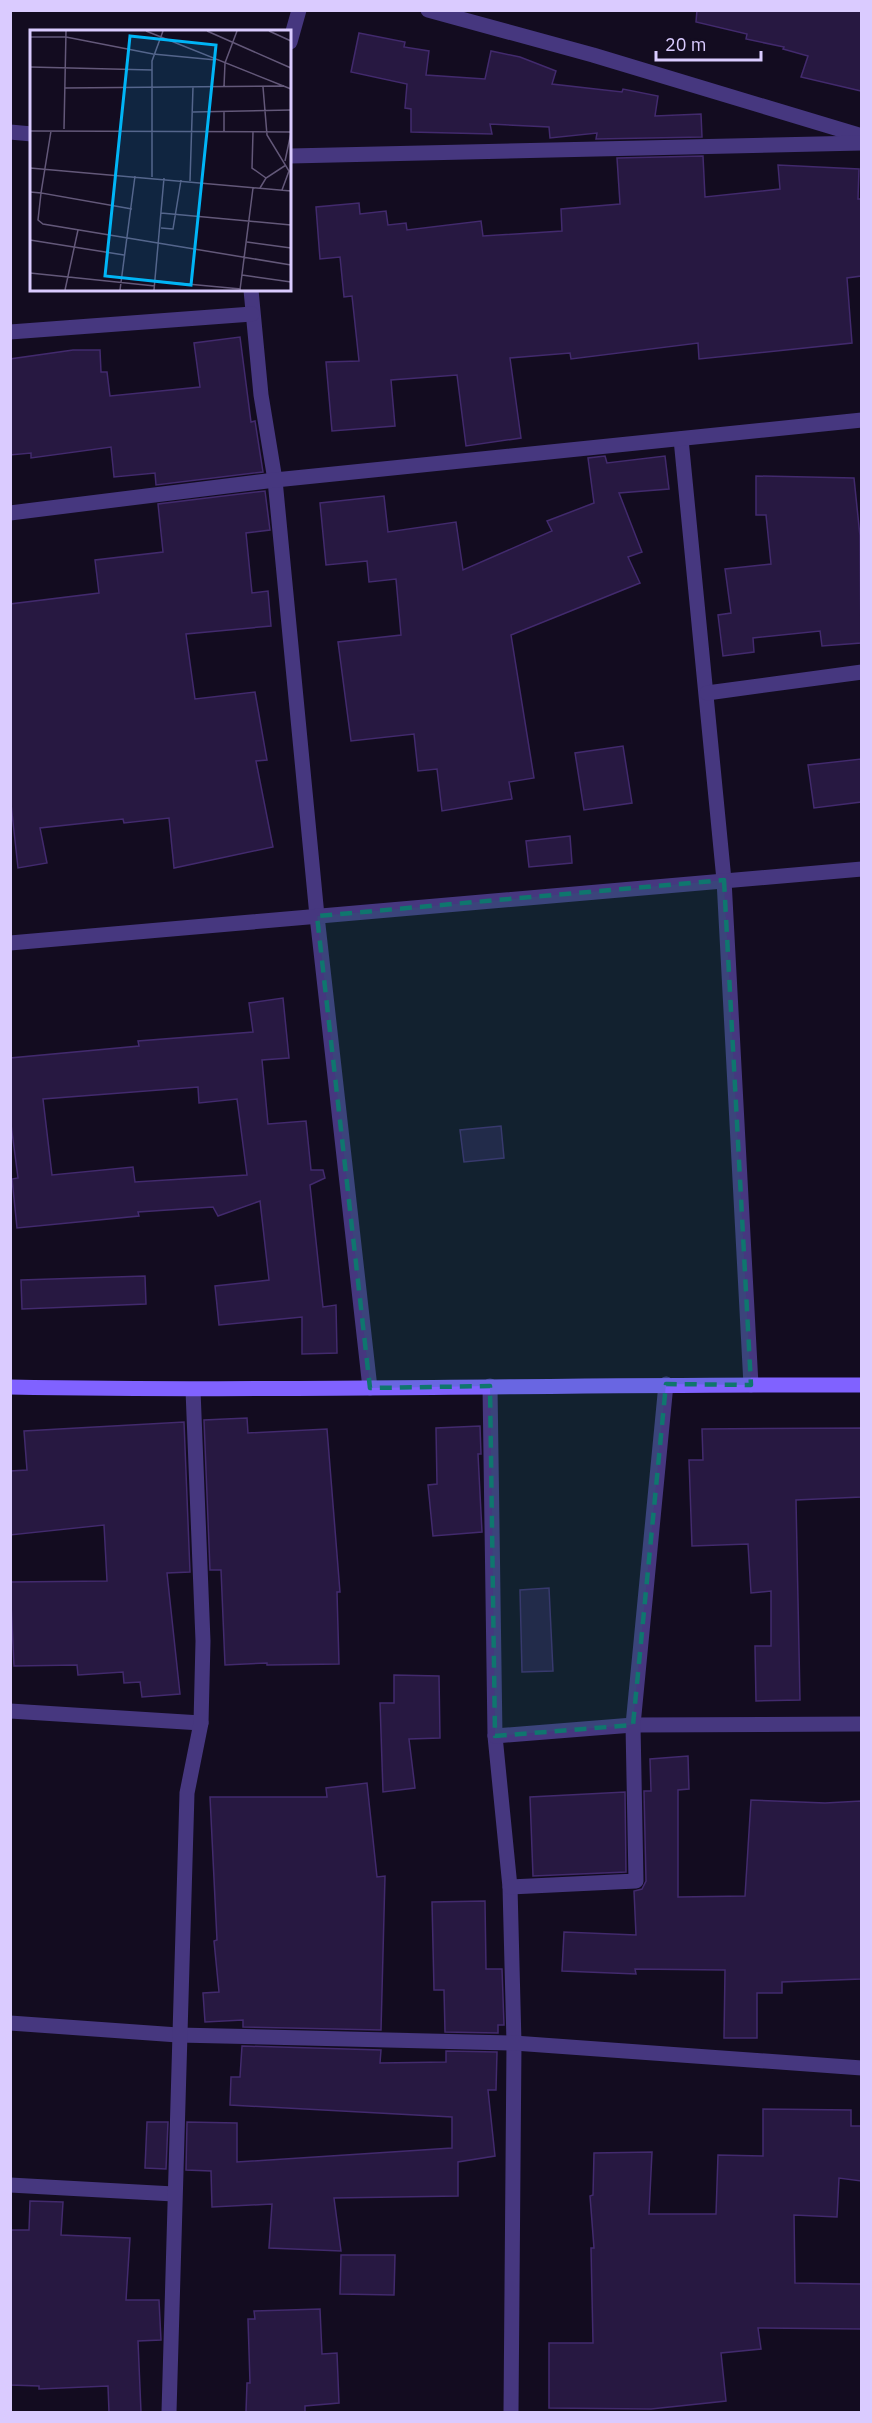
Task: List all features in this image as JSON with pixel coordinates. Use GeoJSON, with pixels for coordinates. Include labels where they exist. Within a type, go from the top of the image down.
{"type":"FeatureCollection","features":[{"type":"Feature","properties":{"kind":"street"},"geometry":{"type":"LineString","coordinates":[[291,38],[299,10]]}},
{"type":"Feature","properties":{"kind":"street"},"geometry":{"type":"LineString","coordinates":[[428,10],[593,55],[861,136]]}},
{"type":"Feature","properties":{"kind":"street"},"geometry":{"type":"LineString","coordinates":[[10,132],[30,134]]}},
{"type":"Feature","properties":{"kind":"street"},"geometry":{"type":"LineString","coordinates":[[291,156],[861,143]]}},
{"type":"Feature","properties":{"kind":"street"},"geometry":{"type":"LineString","coordinates":[[251,291],[252,314],[275,480],[317,916],[370,1388]]}},
{"type":"Feature","properties":{"kind":"street"},"geometry":{"type":"LineString","coordinates":[[10,332],[252,314]]}},
{"type":"Feature","properties":{"kind":"street"},"geometry":{"type":"LineString","coordinates":[[10,513],[275,480],[861,420]]}},
{"type":"Feature","properties":{"kind":"street"},"geometry":{"type":"LineString","coordinates":[[681,439],[707,693],[723,880],[750,1385]]}},
{"type":"Feature","properties":{"kind":"street"},"geometry":{"type":"LineString","coordinates":[[707,693],[861,672]]}},
{"type":"Feature","properties":{"kind":"street"},"geometry":{"type":"LineString","coordinates":[[10,944],[861,869]]}},
{"type":"Feature","properties":{"kind":"street"},"geometry":{"type":"LineString","coordinates":[[510,1887],[636,1881],[633,1725],[666,1384]]}},
{"type":"Feature","properties":{"kind":"street"},"geometry":{"type":"LineString","coordinates":[[10,1388],[193,1390],[666,1384],[861,1385]]}},
{"type":"Feature","properties":{"kind":"street"},"geometry":{"type":"LineString","coordinates":[[490,1386],[495,1736],[510,1887],[514,2043],[511,2412]]}},
{"type":"Feature","properties":{"kind":"street"},"geometry":{"type":"LineString","coordinates":[[170,2412],[178,2036],[187,1793],[201,1723],[203,1641],[193,1390]]}},
{"type":"Feature","properties":{"kind":"street"},"geometry":{"type":"LineString","coordinates":[[10,1711],[201,1723]]}},
{"type":"Feature","properties":{"kind":"street"},"geometry":{"type":"LineString","coordinates":[[495,1736],[633,1725],[861,1724]]}},
{"type":"Feature","properties":{"kind":"street"},"geometry":{"type":"LineString","coordinates":[[10,2023],[178,2036],[514,2043],[861,2068]]}},
{"type":"Feature","properties":{"kind":"street"},"geometry":{"type":"LineString","coordinates":[[10,2185],[174,2194]]}},
{"type":"Feature","properties":{"kind":"highlighted area"},"geometry":{"type":"Polygon","coordinates":[[[724,880],[751,1385],[666,1384],[633,1725],[495,1736],[490,1386],[370,1388],[317,916],[724,880]]]}},
{"type":"Feature","properties":{"kind":"building"},"geometry":{"type":"Polygon","coordinates":[[[697,10],[861,10],[861,91],[801,77],[808,56],[783,49],[784,47],[746,39],[747,34],[696,22],[697,10]]]}},
{"type":"Feature","properties":{"kind":"building"},"geometry":{"type":"Polygon","coordinates":[[[359,33],[405,42],[404,47],[429,51],[426,75],[485,79],[491,51],[520,57],[556,71],[552,84],[622,92],[623,89],[658,96],[655,116],[701,114],[702,137],[596,139],[597,133],[550,138],[549,127],[490,124],[492,134],[411,132],[411,109],[405,108],[407,84],[351,72],[359,33]]]}},
{"type":"Feature","properties":{"kind":"building"},"geometry":{"type":"Polygon","coordinates":[[[703,156],[705,197],[780,189],[778,165],[859,169],[861,276],[847,278],[852,343],[699,359],[698,343],[571,359],[570,353],[510,358],[521,438],[466,446],[457,375],[391,380],[395,426],[332,431],[326,362],[359,361],[352,296],[344,297],[340,257],[320,259],[316,207],[359,203],[360,214],[386,211],[388,225],[406,223],[407,230],[481,221],[483,236],[562,231],[561,209],[620,204],[617,158],[703,156]]]}},
{"type":"Feature","properties":{"kind":"building"},"geometry":{"type":"Polygon","coordinates":[[[240,337],[251,422],[255,421],[263,472],[156,485],[155,473],[114,477],[111,447],[31,458],[31,453],[10,455],[10,359],[73,350],[100,350],[101,372],[107,372],[110,396],[200,387],[194,343],[240,337]]]}},
{"type":"Feature","properties":{"kind":"building"},"geometry":{"type":"Polygon","coordinates":[[[605,456],[607,463],[665,456],[669,489],[619,493],[642,552],[628,557],[640,583],[511,635],[534,778],[509,782],[512,799],[442,811],[437,769],[418,771],[414,734],[351,741],[338,642],[401,635],[396,579],[369,582],[367,561],[326,565],[320,503],[384,496],[388,532],[456,522],[463,570],[552,531],[547,521],[594,503],[588,458],[605,456]]]}},
{"type":"Feature","properties":{"kind":"building"},"geometry":{"type":"Polygon","coordinates":[[[756,476],[854,478],[860,536],[861,643],[822,646],[820,631],[753,638],[754,652],[723,656],[718,615],[731,613],[725,569],[771,564],[766,515],[756,515],[756,476]]]}},
{"type":"Feature","properties":{"kind":"building"},"geometry":{"type":"Polygon","coordinates":[[[265,491],[270,530],[246,533],[252,593],[268,591],[271,626],[186,634],[195,699],[255,692],[267,760],[256,761],[273,847],[174,868],[169,818],[124,823],[123,819],[40,828],[47,863],[18,868],[10,795],[10,604],[99,593],[95,560],[163,552],[158,504],[265,491]]]}},
{"type":"Feature","properties":{"kind":"building"},"geometry":{"type":"Polygon","coordinates":[[[623,746],[632,803],[584,810],[575,753],[623,746]]]}},
{"type":"Feature","properties":{"kind":"building"},"geometry":{"type":"Polygon","coordinates":[[[861,759],[861,802],[814,808],[808,765],[861,759]]]}},
{"type":"Feature","properties":{"kind":"building"},"geometry":{"type":"Polygon","coordinates":[[[570,836],[572,863],[529,867],[526,841],[570,836]]]}},
{"type":"Feature","properties":{"kind":"building"},"geometry":{"type":"Polygon","coordinates":[[[283,998],[289,1058],[262,1060],[268,1124],[306,1121],[311,1170],[323,1170],[325,1178],[310,1185],[323,1307],[336,1305],[337,1353],[302,1354],[302,1317],[219,1325],[215,1286],[269,1280],[260,1201],[218,1216],[213,1207],[138,1212],[139,1216],[17,1228],[12,1179],[18,1178],[10,1117],[10,1058],[139,1046],[138,1041],[253,1032],[249,1003],[283,998]],[[198,1087],[43,1099],[52,1175],[133,1167],[135,1182],[247,1175],[237,1099],[199,1103],[198,1087]]]}},
{"type":"Feature","properties":{"kind":"building"},"geometry":{"type":"Polygon","coordinates":[[[501,1126],[504,1158],[464,1162],[460,1130],[501,1126]]]}},
{"type":"Feature","properties":{"kind":"building"},"geometry":{"type":"Polygon","coordinates":[[[145,1276],[146,1304],[22,1309],[21,1280],[145,1276]]]}},
{"type":"Feature","properties":{"kind":"building"},"geometry":{"type":"Polygon","coordinates":[[[247,1418],[248,1433],[327,1429],[340,1592],[337,1592],[339,1664],[225,1665],[221,1570],[210,1570],[204,1420],[247,1418]]]}},
{"type":"Feature","properties":{"kind":"building"},"geometry":{"type":"Polygon","coordinates":[[[184,1422],[190,1572],[167,1573],[180,1694],[142,1697],[140,1682],[124,1683],[123,1672],[78,1675],[77,1665],[14,1666],[10,1582],[107,1581],[104,1525],[10,1535],[10,1471],[27,1470],[24,1431],[184,1422]]]}},
{"type":"Feature","properties":{"kind":"building"},"geometry":{"type":"Polygon","coordinates":[[[480,1426],[481,1454],[478,1454],[482,1532],[433,1536],[428,1485],[437,1484],[436,1428],[480,1426]]]}},
{"type":"Feature","properties":{"kind":"building"},"geometry":{"type":"Polygon","coordinates":[[[861,1428],[861,1497],[796,1500],[800,1700],[756,1701],[755,1646],[771,1646],[771,1591],[751,1593],[748,1544],[692,1546],[689,1460],[703,1460],[702,1429],[861,1428]]]}},
{"type":"Feature","properties":{"kind":"building"},"geometry":{"type":"Polygon","coordinates":[[[549,1588],[553,1671],[522,1672],[520,1590],[549,1588]]]}},
{"type":"Feature","properties":{"kind":"building"},"geometry":{"type":"Polygon","coordinates":[[[394,1675],[439,1676],[440,1738],[409,1739],[415,1788],[383,1792],[380,1703],[394,1703],[394,1675]]]}},
{"type":"Feature","properties":{"kind":"building"},"geometry":{"type":"Polygon","coordinates":[[[688,1756],[689,1789],[678,1790],[678,1897],[745,1896],[751,1800],[825,1803],[861,1801],[861,1979],[782,1982],[782,1993],[757,1993],[757,2038],[724,2038],[725,1970],[635,1969],[636,1974],[562,1971],[564,1932],[636,1935],[634,1891],[642,1889],[646,1881],[644,1791],[651,1791],[650,1759],[688,1756]]]}},
{"type":"Feature","properties":{"kind":"building"},"geometry":{"type":"Polygon","coordinates":[[[367,1783],[377,1877],[385,1876],[381,2030],[243,2027],[243,2020],[205,2022],[203,1993],[219,1992],[214,1941],[217,1940],[210,1797],[327,1797],[326,1788],[367,1783]]]}},
{"type":"Feature","properties":{"kind":"building"},"geometry":{"type":"Polygon","coordinates":[[[625,1792],[626,1872],[533,1876],[530,1797],[625,1792]]]}},
{"type":"Feature","properties":{"kind":"building"},"geometry":{"type":"Polygon","coordinates":[[[485,1901],[486,1969],[502,1969],[504,2025],[498,2025],[498,2033],[445,2032],[444,1990],[434,1990],[432,1902],[485,1901]]]}},
{"type":"Feature","properties":{"kind":"building"},"geometry":{"type":"Polygon","coordinates":[[[242,2046],[381,2050],[380,2063],[446,2062],[446,2051],[497,2052],[496,2090],[488,2090],[495,2156],[458,2162],[458,2196],[334,2198],[341,2251],[269,2248],[272,2204],[212,2207],[211,2171],[186,2170],[187,2122],[237,2123],[237,2162],[452,2148],[452,2117],[230,2105],[231,2077],[240,2077],[242,2046]]]}},
{"type":"Feature","properties":{"kind":"building"},"geometry":{"type":"Polygon","coordinates":[[[763,2109],[851,2110],[851,2126],[861,2126],[861,2181],[839,2178],[837,2217],[794,2215],[795,2283],[861,2284],[861,2329],[758,2328],[761,2349],[721,2353],[726,2401],[651,2409],[549,2408],[549,2343],[593,2343],[591,2248],[594,2248],[590,2196],[593,2195],[594,2153],[652,2152],[649,2214],[716,2214],[718,2155],[763,2156],[763,2109]]]}},
{"type":"Feature","properties":{"kind":"building"},"geometry":{"type":"Polygon","coordinates":[[[147,2122],[168,2122],[166,2169],[145,2168],[147,2122]]]}},
{"type":"Feature","properties":{"kind":"building"},"geometry":{"type":"Polygon","coordinates":[[[30,2201],[63,2202],[61,2235],[130,2238],[126,2300],[159,2300],[161,2340],[138,2341],[141,2412],[109,2412],[108,2386],[39,2389],[39,2386],[10,2385],[10,2230],[29,2230],[30,2201]]]}},
{"type":"Feature","properties":{"kind":"building"},"geometry":{"type":"Polygon","coordinates":[[[341,2255],[395,2255],[394,2295],[340,2294],[341,2255]]]}},
{"type":"Feature","properties":{"kind":"building"},"geometry":{"type":"Polygon","coordinates":[[[320,2309],[322,2354],[337,2353],[339,2403],[305,2406],[305,2412],[246,2412],[247,2383],[250,2383],[248,2319],[255,2319],[254,2311],[320,2309]]]}}]}
